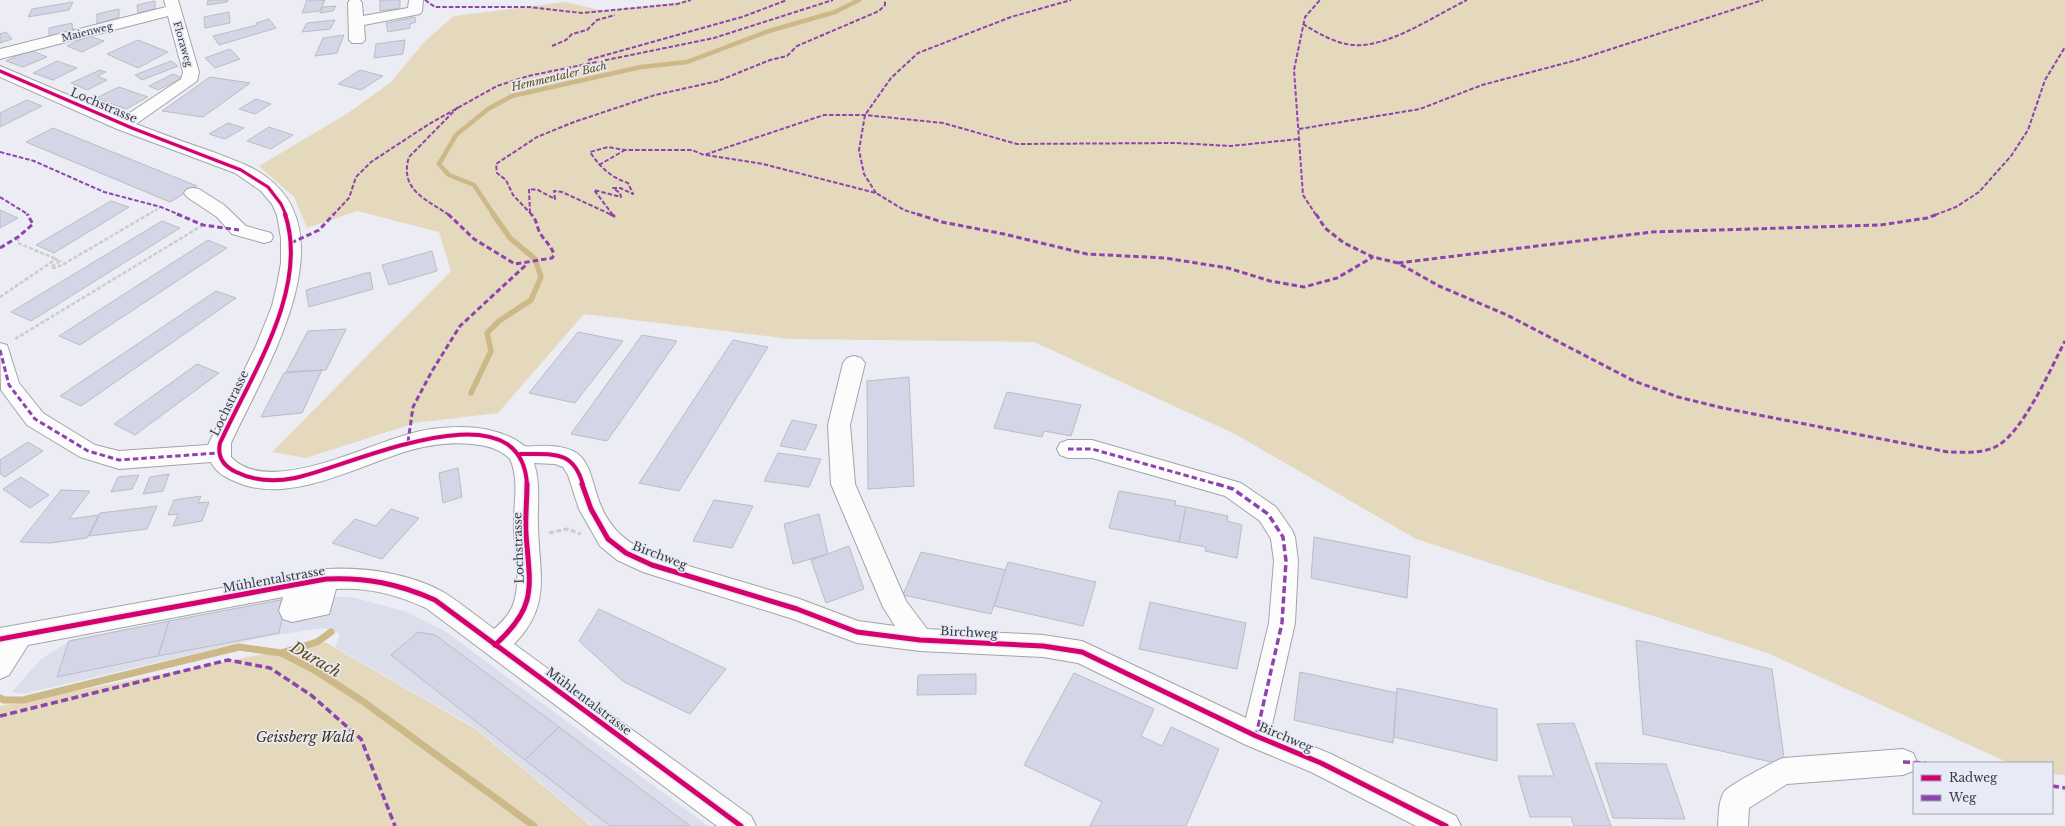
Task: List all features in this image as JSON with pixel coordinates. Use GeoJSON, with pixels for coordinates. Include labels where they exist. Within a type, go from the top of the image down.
{"type":"FeatureCollection","features":[{"type":"Feature","properties":{"kind":"street"},"geometry":{"type":"LineString","coordinates":[[356,22],[414,11],[416,0]]}},
{"type":"Feature","properties":{"kind":"street"},"geometry":{"type":"LineString","coordinates":[[355,3],[357,40]]}},
{"type":"Feature","properties":{"kind":"street","name":"Maienweg"},"geometry":{"type":"LineString","coordinates":[[0,54],[172,5]]}},
{"type":"Feature","properties":{"kind":"street","name":"Floraweg"},"geometry":{"type":"LineString","coordinates":[[123,125],[190,81],[191,72],[172,5]]}},
{"type":"Feature","properties":{"kind":"street","name":"Lochstrasse"},"geometry":{"type":"LineString","coordinates":[[0,71],[123,125],[242,170],[260,181],[275,195],[285,213],[291,243],[288,285],[276,327],[264,355],[224,433],[218,453],[223,464],[247,478],[281,480],[313,474],[408,442],[438,436],[463,434],[490,439],[507,445],[520,454],[526,475],[526,528],[530,588],[523,614],[513,628],[495,645]]}},
{"type":"Feature","properties":{"kind":"street"},"geometry":{"type":"LineString","coordinates":[[193,193],[216,207],[234,223],[239,230],[264,236]]}},
{"type":"Feature","properties":{"kind":"street"},"geometry":{"type":"LineString","coordinates":[[7,345],[9,384],[35,419],[88,451],[119,460],[218,453]]}},
{"type":"Feature","properties":{"kind":"street"},"geometry":{"type":"LineString","coordinates":[[854,363],[839,425],[843,484],[896,607],[920,640]]}},
{"type":"Feature","properties":{"kind":"street","name":"Birchweg"},"geometry":{"type":"LineString","coordinates":[[1068,449],[1092,449],[1233,489],[1268,514],[1283,537],[1286,561],[1282,623],[1256,736]]}},
{"type":"Feature","properties":{"kind":"street","name":"Birchweg"},"geometry":{"type":"LineString","coordinates":[[520,454],[552,455],[566,458],[574,464],[579,472],[586,497],[597,522],[611,542],[629,556],[659,567],[797,609],[856,632],[920,640],[1043,646],[1082,652],[1256,736],[1321,763],[1446,826]]}},
{"type":"Feature","properties":{"kind":"street","name":"Mühlentalstrasse"},"geometry":{"type":"LineString","coordinates":[[10,637],[326,579],[350,577],[377,580],[407,587],[435,600],[741,826]]}},
{"type":"Feature","properties":{"kind":"street"},"geometry":{"type":"LineString","coordinates":[[0,667],[10,637]]}},
{"type":"Feature","properties":{"kind":"street"},"geometry":{"type":"LineString","coordinates":[[1733,826],[1735,801],[1783,771],[1903,762]]}},
{"type":"Feature","properties":{"kind":"path"},"geometry":{"type":"LineString","coordinates":[[18,237],[18,243],[60,261],[51,267],[54,268],[161,207]]}},
{"type":"Feature","properties":{"kind":"path"},"geometry":{"type":"LineString","coordinates":[[7,345],[203,225]]}},
{"type":"Feature","properties":{"kind":"path"},"geometry":{"type":"LineString","coordinates":[[0,297],[56,260]]}},
{"type":"Feature","properties":{"kind":"path"},"geometry":{"type":"LineString","coordinates":[[545,534],[567,529],[587,536]]}},
{"type":"Feature","properties":{"kind":"shaded area"},"geometry":{"type":"Polygon","coordinates":[[[290,597],[352,597],[407,612],[445,631],[708,826],[592,826],[476,728],[335,647],[340,634],[323,628],[264,637],[23,694],[12,692],[41,659],[71,640],[290,597]]]}},
{"type":"Feature","properties":{"kind":"green space"},"geometry":{"type":"Polygon","coordinates":[[[685,0],[2065,0],[2065,775],[2053,774],[2053,762],[2007,762],[1770,654],[1416,539],[1235,434],[1034,342],[790,339],[584,314],[498,413],[415,423],[306,458],[272,452],[451,271],[439,232],[357,211],[307,228],[294,197],[259,166],[348,113],[390,83],[426,40],[454,16],[565,2],[604,11],[685,0]]]}},
{"type":"Feature","properties":{"kind":"green space","name":"Geissberg Wald"},"geometry":{"type":"Polygon","coordinates":[[[325,642],[476,729],[591,826],[0,826],[0,706],[325,642]]]}},
{"type":"Feature","properties":{"kind":"building"},"geometry":{"type":"Polygon","coordinates":[[[208,0],[228,0],[227,2],[207,5],[208,0]]]}},
{"type":"Feature","properties":{"kind":"building"},"geometry":{"type":"Polygon","coordinates":[[[307,0],[325,0],[320,11],[302,13],[307,0]]]}},
{"type":"Feature","properties":{"kind":"building"},"geometry":{"type":"Polygon","coordinates":[[[380,0],[400,0],[400,8],[380,11],[380,0]]]}},
{"type":"Feature","properties":{"kind":"building"},"geometry":{"type":"Polygon","coordinates":[[[155,1],[155,9],[138,13],[137,5],[155,1]]]}},
{"type":"Feature","properties":{"kind":"building"},"geometry":{"type":"Polygon","coordinates":[[[73,2],[69,10],[28,17],[32,9],[73,2]]]}},
{"type":"Feature","properties":{"kind":"building"},"geometry":{"type":"Polygon","coordinates":[[[336,6],[333,11],[320,13],[323,7],[336,6]]]}},
{"type":"Feature","properties":{"kind":"building"},"geometry":{"type":"Polygon","coordinates":[[[119,9],[119,17],[97,24],[97,14],[119,9]]]}},
{"type":"Feature","properties":{"kind":"building"},"geometry":{"type":"Polygon","coordinates":[[[229,12],[230,23],[205,28],[204,17],[229,12]]]}},
{"type":"Feature","properties":{"kind":"building"},"geometry":{"type":"Polygon","coordinates":[[[415,17],[416,22],[410,24],[410,28],[388,32],[386,23],[415,17]]]}},
{"type":"Feature","properties":{"kind":"building"},"geometry":{"type":"Polygon","coordinates":[[[269,19],[276,28],[219,45],[213,36],[257,25],[256,23],[269,19]]]}},
{"type":"Feature","properties":{"kind":"building"},"geometry":{"type":"Polygon","coordinates":[[[335,20],[330,29],[302,32],[307,23],[335,20]]]}},
{"type":"Feature","properties":{"kind":"building"},"geometry":{"type":"Polygon","coordinates":[[[72,23],[73,31],[49,37],[49,28],[72,23]]]}},
{"type":"Feature","properties":{"kind":"building"},"geometry":{"type":"Polygon","coordinates":[[[6,32],[12,39],[0,43],[0,34],[6,32]]]}},
{"type":"Feature","properties":{"kind":"building"},"geometry":{"type":"Polygon","coordinates":[[[344,35],[337,53],[315,56],[323,38],[344,35]]]}},
{"type":"Feature","properties":{"kind":"building"},"geometry":{"type":"Polygon","coordinates":[[[89,36],[104,41],[82,52],[67,46],[89,36]]]}},
{"type":"Feature","properties":{"kind":"building"},"geometry":{"type":"Polygon","coordinates":[[[138,40],[168,52],[138,68],[107,54],[138,40]]]}},
{"type":"Feature","properties":{"kind":"building"},"geometry":{"type":"Polygon","coordinates":[[[405,40],[403,54],[374,58],[376,44],[405,40]]]}},
{"type":"Feature","properties":{"kind":"building"},"geometry":{"type":"Polygon","coordinates":[[[230,49],[240,59],[215,68],[205,58],[230,49]]]}},
{"type":"Feature","properties":{"kind":"building"},"geometry":{"type":"Polygon","coordinates":[[[30,50],[47,57],[23,67],[6,61],[30,50]]]}},
{"type":"Feature","properties":{"kind":"building"},"geometry":{"type":"Polygon","coordinates":[[[57,61],[77,68],[53,80],[33,73],[57,61]]]}},
{"type":"Feature","properties":{"kind":"building"},"geometry":{"type":"Polygon","coordinates":[[[171,61],[178,66],[142,80],[135,75],[171,61]]]}},
{"type":"Feature","properties":{"kind":"building"},"geometry":{"type":"Polygon","coordinates":[[[100,70],[106,72],[97,76],[107,80],[87,90],[71,83],[100,70]]]}},
{"type":"Feature","properties":{"kind":"building"},"geometry":{"type":"Polygon","coordinates":[[[360,70],[383,76],[361,90],[338,84],[360,70]]]}},
{"type":"Feature","properties":{"kind":"building"},"geometry":{"type":"Polygon","coordinates":[[[173,74],[182,78],[158,90],[149,86],[173,74]]]}},
{"type":"Feature","properties":{"kind":"building"},"geometry":{"type":"Polygon","coordinates":[[[210,77],[250,83],[203,117],[162,111],[210,77]]]}},
{"type":"Feature","properties":{"kind":"building"},"geometry":{"type":"Polygon","coordinates":[[[119,87],[148,97],[126,109],[96,98],[119,87]]]}},
{"type":"Feature","properties":{"kind":"building"},"geometry":{"type":"Polygon","coordinates":[[[256,99],[271,104],[255,114],[239,109],[256,99]]]}},
{"type":"Feature","properties":{"kind":"building"},"geometry":{"type":"Polygon","coordinates":[[[27,100],[42,106],[0,127],[0,113],[27,100]]]}},
{"type":"Feature","properties":{"kind":"building"},"geometry":{"type":"Polygon","coordinates":[[[228,123],[244,128],[225,139],[209,134],[228,123]]]}},
{"type":"Feature","properties":{"kind":"building"},"geometry":{"type":"Polygon","coordinates":[[[269,127],[293,135],[271,149],[247,141],[269,127]]]}},
{"type":"Feature","properties":{"kind":"building"},"geometry":{"type":"Polygon","coordinates":[[[53,128],[197,186],[170,202],[26,142],[53,128]]]}},
{"type":"Feature","properties":{"kind":"building"},"geometry":{"type":"Polygon","coordinates":[[[111,201],[129,207],[54,253],[36,245],[111,201]]]}},
{"type":"Feature","properties":{"kind":"building"},"geometry":{"type":"Polygon","coordinates":[[[0,210],[18,218],[0,228],[0,210]]]}},
{"type":"Feature","properties":{"kind":"building"},"geometry":{"type":"Polygon","coordinates":[[[162,221],[180,228],[31,321],[11,312],[162,221]]]}},
{"type":"Feature","properties":{"kind":"building"},"geometry":{"type":"Polygon","coordinates":[[[208,240],[227,248],[80,345],[59,336],[208,240]]]}},
{"type":"Feature","properties":{"kind":"building"},"geometry":{"type":"Polygon","coordinates":[[[432,251],[437,271],[389,285],[382,265],[432,251]]]}},
{"type":"Feature","properties":{"kind":"building"},"geometry":{"type":"Polygon","coordinates":[[[370,272],[373,289],[309,307],[306,290],[370,272]]]}},
{"type":"Feature","properties":{"kind":"building"},"geometry":{"type":"Polygon","coordinates":[[[216,291],[236,298],[81,406],[60,396],[216,291]]]}},
{"type":"Feature","properties":{"kind":"building"},"geometry":{"type":"Polygon","coordinates":[[[346,329],[326,370],[286,372],[308,331],[346,329]]]}},
{"type":"Feature","properties":{"kind":"building"},"geometry":{"type":"Polygon","coordinates":[[[578,332],[623,341],[575,403],[529,393],[578,332]]]}},
{"type":"Feature","properties":{"kind":"building"},"geometry":{"type":"Polygon","coordinates":[[[642,335],[677,341],[607,441],[571,434],[642,335]]]}},
{"type":"Feature","properties":{"kind":"building"},"geometry":{"type":"Polygon","coordinates":[[[733,340],[768,347],[679,491],[639,483],[733,340]]]}},
{"type":"Feature","properties":{"kind":"building"},"geometry":{"type":"Polygon","coordinates":[[[197,364],[219,373],[135,435],[114,424],[197,364]]]}},
{"type":"Feature","properties":{"kind":"building"},"geometry":{"type":"Polygon","coordinates":[[[322,370],[302,413],[261,417],[284,373],[322,370]]]}},
{"type":"Feature","properties":{"kind":"building"},"geometry":{"type":"Polygon","coordinates":[[[909,377],[914,486],[868,489],[867,381],[909,377]]]}},
{"type":"Feature","properties":{"kind":"building"},"geometry":{"type":"Polygon","coordinates":[[[1007,392],[1081,405],[1071,436],[1044,431],[1042,437],[994,428],[1007,392]]]}},
{"type":"Feature","properties":{"kind":"building"},"geometry":{"type":"Polygon","coordinates":[[[792,420],[817,425],[805,450],[780,446],[792,420]]]}},
{"type":"Feature","properties":{"kind":"building"},"geometry":{"type":"Polygon","coordinates":[[[28,442],[43,451],[5,477],[0,474],[0,460],[28,442]]]}},
{"type":"Feature","properties":{"kind":"building"},"geometry":{"type":"Polygon","coordinates":[[[778,453],[821,459],[809,487],[764,481],[778,453]]]}},
{"type":"Feature","properties":{"kind":"building"},"geometry":{"type":"Polygon","coordinates":[[[458,468],[462,497],[443,503],[439,473],[458,468]]]}},
{"type":"Feature","properties":{"kind":"building"},"geometry":{"type":"Polygon","coordinates":[[[169,474],[163,491],[143,494],[150,477],[169,474]]]}},
{"type":"Feature","properties":{"kind":"building"},"geometry":{"type":"Polygon","coordinates":[[[139,475],[132,489],[111,492],[118,477],[139,475]]]}},
{"type":"Feature","properties":{"kind":"building"},"geometry":{"type":"Polygon","coordinates":[[[21,477],[49,495],[30,508],[3,489],[21,477]]]}},
{"type":"Feature","properties":{"kind":"building"},"geometry":{"type":"Polygon","coordinates":[[[61,490],[90,491],[69,519],[99,515],[87,538],[50,543],[20,542],[61,490]]]}},
{"type":"Feature","properties":{"kind":"building"},"geometry":{"type":"Polygon","coordinates":[[[1119,491],[1176,501],[1175,505],[1186,507],[1179,542],[1109,528],[1119,491]]]}},
{"type":"Feature","properties":{"kind":"building"},"geometry":{"type":"Polygon","coordinates":[[[201,496],[198,503],[209,502],[202,521],[173,526],[178,514],[168,515],[174,500],[201,496]]]}},
{"type":"Feature","properties":{"kind":"building"},"geometry":{"type":"Polygon","coordinates":[[[714,500],[753,506],[732,548],[693,541],[714,500]]]}},
{"type":"Feature","properties":{"kind":"building"},"geometry":{"type":"Polygon","coordinates":[[[157,506],[147,529],[89,536],[100,513],[157,506]]]}},
{"type":"Feature","properties":{"kind":"building"},"geometry":{"type":"Polygon","coordinates":[[[1186,507],[1228,516],[1227,521],[1242,525],[1237,558],[1205,551],[1206,547],[1179,542],[1186,507]]]}},
{"type":"Feature","properties":{"kind":"building"},"geometry":{"type":"Polygon","coordinates":[[[391,509],[419,518],[382,559],[332,543],[355,519],[376,526],[391,509]]]}},
{"type":"Feature","properties":{"kind":"building"},"geometry":{"type":"Polygon","coordinates":[[[819,514],[828,554],[793,564],[784,524],[819,514]]]}},
{"type":"Feature","properties":{"kind":"building"},"geometry":{"type":"Polygon","coordinates":[[[1314,537],[1410,556],[1407,598],[1311,578],[1314,537]]]}},
{"type":"Feature","properties":{"kind":"building"},"geometry":{"type":"Polygon","coordinates":[[[849,546],[864,589],[826,603],[811,560],[849,546]]]}},
{"type":"Feature","properties":{"kind":"building"},"geometry":{"type":"Polygon","coordinates":[[[921,552],[1006,570],[991,614],[903,595],[921,552]]]}},
{"type":"Feature","properties":{"kind":"building"},"geometry":{"type":"Polygon","coordinates":[[[1008,562],[1096,582],[1083,626],[994,606],[1008,562]]]}},
{"type":"Feature","properties":{"kind":"building"},"geometry":{"type":"Polygon","coordinates":[[[286,599],[279,633],[158,656],[169,621],[286,599]]]}},
{"type":"Feature","properties":{"kind":"building"},"geometry":{"type":"Polygon","coordinates":[[[1150,602],[1246,623],[1237,669],[1139,649],[1150,602]]]}},
{"type":"Feature","properties":{"kind":"building"},"geometry":{"type":"Polygon","coordinates":[[[599,609],[726,669],[690,714],[624,682],[579,641],[599,609]]]}},
{"type":"Feature","properties":{"kind":"building"},"geometry":{"type":"Polygon","coordinates":[[[169,621],[158,656],[57,677],[69,641],[169,621]]]}},
{"type":"Feature","properties":{"kind":"building"},"geometry":{"type":"Polygon","coordinates":[[[418,632],[435,635],[559,727],[525,760],[391,655],[418,632]]]}},
{"type":"Feature","properties":{"kind":"building"},"geometry":{"type":"Polygon","coordinates":[[[1636,640],[1772,669],[1785,765],[1643,734],[1636,640]]]}},
{"type":"Feature","properties":{"kind":"building"},"geometry":{"type":"Polygon","coordinates":[[[1300,672],[1397,693],[1393,743],[1294,720],[1300,672]]]}},
{"type":"Feature","properties":{"kind":"building"},"geometry":{"type":"Polygon","coordinates":[[[1074,673],[1154,709],[1141,736],[1162,746],[1171,727],[1219,749],[1186,826],[1090,826],[1102,802],[1024,765],[1074,673]]]}},
{"type":"Feature","properties":{"kind":"building"},"geometry":{"type":"Polygon","coordinates":[[[976,674],[976,694],[917,695],[918,675],[976,674]]]}},
{"type":"Feature","properties":{"kind":"building"},"geometry":{"type":"Polygon","coordinates":[[[1397,688],[1497,709],[1497,761],[1394,737],[1397,688]]]}},
{"type":"Feature","properties":{"kind":"building"},"geometry":{"type":"Polygon","coordinates":[[[1574,723],[1611,826],[1574,826],[1571,817],[1530,817],[1518,776],[1554,776],[1537,724],[1574,723]]]}},
{"type":"Feature","properties":{"kind":"building"},"geometry":{"type":"Polygon","coordinates":[[[559,727],[690,826],[610,826],[525,760],[559,727]]]}},
{"type":"Feature","properties":{"kind":"building"},"geometry":{"type":"Polygon","coordinates":[[[1595,763],[1666,764],[1685,819],[1613,818],[1595,763]]]}},
{"type":"Feature","properties":{"kind":"waterway","name":"Hemmentaler Bach"},"geometry":{"type":"LineString","coordinates":[[494,215],[474,185],[449,175],[439,164],[456,135],[488,109],[512,96],[641,67],[687,62],[769,31],[835,12],[859,0]]}},
{"type":"Feature","properties":{"kind":"waterway","name":"Hemmentaler Bach"},"geometry":{"type":"LineString","coordinates":[[471,393],[491,351],[487,333],[499,321],[531,300],[541,277],[535,259],[510,238],[493,214]]}},
{"type":"Feature","properties":{"kind":"waterway","name":"Hemmentaler Bach"},"geometry":{"type":"LineString","coordinates":[[281,653],[317,642],[331,632]]}},
{"type":"Feature","properties":{"kind":"waterway","name":"Durach"},"geometry":{"type":"LineString","coordinates":[[0,698],[4,700],[23,700],[239,647],[281,653]]}},
{"type":"Feature","properties":{"kind":"waterway","name":"Durach"},"geometry":{"type":"LineString","coordinates":[[281,653],[316,671],[361,700],[534,826]]}},
{"type":"Feature","properties":{"kind":"marked path"},"geometry":{"type":"LineString","coordinates":[[425,0],[435,7],[529,7],[582,13],[677,4],[691,0]]}},
{"type":"Feature","properties":{"kind":"marked path"},"geometry":{"type":"LineString","coordinates":[[588,60],[742,17],[787,0]]}},
{"type":"Feature","properties":{"kind":"marked path"},"geometry":{"type":"LineString","coordinates":[[291,243],[319,230],[349,198],[356,177],[371,162],[429,124],[497,86],[528,76],[714,38],[833,0]]}},
{"type":"Feature","properties":{"kind":"marked path"},"geometry":{"type":"LineString","coordinates":[[458,107],[409,157],[406,168],[406,177],[410,185],[416,192],[453,218],[474,239],[491,251],[515,264],[552,258],[554,255],[552,247],[539,231],[537,220],[513,195],[506,180],[497,173],[496,164],[537,137],[574,122],[655,95],[718,81],[770,60],[787,56],[797,46],[879,11],[885,5],[885,0]]}},
{"type":"Feature","properties":{"kind":"marked path"},"geometry":{"type":"LineString","coordinates":[[876,193],[864,174],[859,150],[865,115],[891,78],[918,53],[1011,17],[1071,0]]}},
{"type":"Feature","properties":{"kind":"marked path"},"geometry":{"type":"LineString","coordinates":[[1320,0],[1305,17],[1294,70],[1303,195],[1325,228],[1344,243],[1373,257],[1398,263],[1439,286],[1507,315],[1634,381],[1678,397],[1723,408],[1948,452],[1973,452],[1997,446],[2006,439],[2025,414],[2044,382],[2065,341]]}},
{"type":"Feature","properties":{"kind":"marked path"},"geometry":{"type":"LineString","coordinates":[[1303,24],[1339,42],[1363,45],[1387,39],[1401,33],[1467,0]]}},
{"type":"Feature","properties":{"kind":"marked path"},"geometry":{"type":"LineString","coordinates":[[1299,129],[1420,109],[1482,85],[1577,60],[1715,17],[1763,0]]}},
{"type":"Feature","properties":{"kind":"marked path"},"geometry":{"type":"LineString","coordinates":[[552,46],[566,40],[572,34],[587,30],[597,20],[615,15]]}},
{"type":"Feature","properties":{"kind":"marked path"},"geometry":{"type":"LineString","coordinates":[[1398,263],[1652,232],[1880,225],[1927,218],[1956,207],[1979,192],[2011,156],[2028,130],[2045,80],[2065,47]]}},
{"type":"Feature","properties":{"kind":"marked path"},"geometry":{"type":"LineString","coordinates":[[530,213],[529,189],[538,190],[555,199],[554,191],[562,192],[614,216],[594,190],[621,197],[620,193],[613,188],[618,188],[633,194],[628,183],[621,181],[606,172],[590,152],[608,147],[625,150],[692,150],[704,155],[824,115],[865,115],[943,123],[1017,144],[1176,143],[1231,146],[1299,139]]}},
{"type":"Feature","properties":{"kind":"marked path"},"geometry":{"type":"LineString","coordinates":[[599,165],[625,150]]}},
{"type":"Feature","properties":{"kind":"marked path"},"geometry":{"type":"LineString","coordinates":[[0,152],[34,161],[104,192],[161,207],[203,225],[239,230]]}},
{"type":"Feature","properties":{"kind":"marked path"},"geometry":{"type":"LineString","coordinates":[[706,155],[763,164],[876,193],[904,210],[942,222],[1004,234],[1087,254],[1165,258],[1228,268],[1270,281],[1304,287],[1337,278],[1373,257]]}},
{"type":"Feature","properties":{"kind":"marked path"},"geometry":{"type":"LineString","coordinates":[[0,197],[29,215],[33,224],[18,237],[0,248]]}},
{"type":"Feature","properties":{"kind":"marked path"},"geometry":{"type":"LineString","coordinates":[[408,442],[413,407],[432,371],[460,326],[527,264]]}},
{"type":"Feature","properties":{"kind":"marked path"},"geometry":{"type":"LineString","coordinates":[[0,350],[9,385],[35,419],[88,451],[119,460],[218,453]]}},
{"type":"Feature","properties":{"kind":"marked path"},"geometry":{"type":"LineString","coordinates":[[1068,449],[1092,449],[1233,489],[1268,514],[1283,537],[1286,561],[1282,623],[1256,736]]}},
{"type":"Feature","properties":{"kind":"marked path"},"geometry":{"type":"LineString","coordinates":[[0,716],[228,660],[270,668],[311,695],[361,739],[395,826]]}},
{"type":"Feature","properties":{"kind":"marked path"},"geometry":{"type":"LineString","coordinates":[[1903,762],[1913,762]]}},
{"type":"Feature","properties":{"kind":"marked path"},"geometry":{"type":"LineString","coordinates":[[2053,786],[2065,788]]}},
{"type":"Feature","properties":{"kind":"cycle path"},"geometry":{"type":"LineString","coordinates":[[0,71],[76,105],[241,170],[260,180],[268,187],[281,204],[286,215],[291,238],[291,263],[289,274],[282,306],[267,346],[220,443],[220,458],[230,469],[248,478],[270,481],[294,478],[318,473],[409,442],[449,436],[479,436],[489,438],[506,444],[518,452],[524,466],[527,482],[526,527],[530,575],[529,594],[522,615],[510,631],[495,645]]}},
{"type":"Feature","properties":{"kind":"cycle path"},"geometry":{"type":"LineString","coordinates":[[520,454],[555,455],[571,461],[578,470],[586,498],[591,509],[608,539],[616,547],[626,553],[652,565],[797,609],[857,632],[920,640],[1043,646],[1082,652],[1256,736],[1321,763],[1446,826]]}},
{"type":"Feature","properties":{"kind":"cycle path"},"geometry":{"type":"LineString","coordinates":[[0,639],[326,579],[356,578],[395,585],[435,600],[741,826]]}}]}
